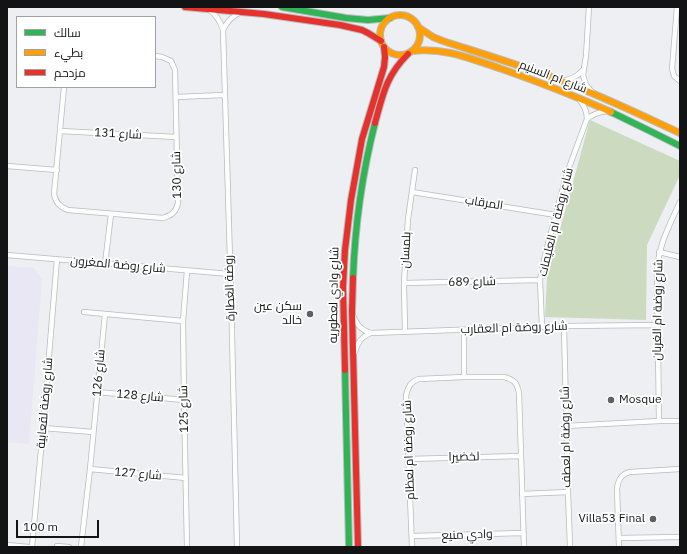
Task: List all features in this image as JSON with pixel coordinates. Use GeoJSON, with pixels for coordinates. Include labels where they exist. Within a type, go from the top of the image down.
{"type":"FeatureCollection","features":[{"type":"Feature","properties":{"kind":"street"},"geometry":{"type":"LineString","coordinates":[[185,7],[293,18],[345,27],[364,32],[383,44]]}},
{"type":"Feature","properties":{"kind":"street"},"geometry":{"type":"LineString","coordinates":[[282,7],[346,18],[368,20],[390,18],[402,15],[409,17],[418,26],[420,33],[420,39],[417,45],[410,52],[401,55],[395,54],[389,52],[383,44],[380,35],[381,28],[390,18]]}},
{"type":"Feature","properties":{"kind":"street"},"geometry":{"type":"LineString","coordinates":[[589,7],[586,56],[583,70],[586,85],[594,94]]}},
{"type":"Feature","properties":{"kind":"street"},"geometry":{"type":"LineString","coordinates":[[676,7],[672,69],[674,76],[680,81]]}},
{"type":"Feature","properties":{"kind":"street","name":"روضة الغطارة"},"geometry":{"type":"LineString","coordinates":[[206,8],[217,16],[223,30],[237,547]]}},
{"type":"Feature","properties":{"kind":"street"},"geometry":{"type":"LineString","coordinates":[[223,30],[230,18],[243,12]]}},
{"type":"Feature","properties":{"kind":"street","name":"شارع ام السنيم"},"geometry":{"type":"LineString","coordinates":[[418,26],[432,37],[563,81],[680,133]]}},
{"type":"Feature","properties":{"kind":"street","name":"شارع وادي لعطوريه"},"geometry":{"type":"LineString","coordinates":[[349,547],[343,303],[345,250],[351,200],[362,139],[384,67],[385,57],[383,44]]}},
{"type":"Feature","properties":{"kind":"street","name":"شارع ام السنيم"},"geometry":{"type":"LineString","coordinates":[[410,52],[428,50],[450,52],[536,81],[609,111],[651,130],[680,146]]}},
{"type":"Feature","properties":{"kind":"street","name":"شارع وادي لعطوريه"},"geometry":{"type":"LineString","coordinates":[[358,547],[352,311],[354,244],[359,202],[369,148],[381,104],[393,70],[410,52]]}},
{"type":"Feature","properties":{"kind":"street","name":"شارع 130"},"geometry":{"type":"LineString","coordinates":[[64,88],[54,194],[57,204],[68,210],[163,218],[169,216],[174,213],[178,203],[175,70],[171,60],[156,56]]}},
{"type":"Feature","properties":{"kind":"street"},"geometry":{"type":"LineString","coordinates":[[563,81],[577,76],[583,70]]}},
{"type":"Feature","properties":{"kind":"street"},"geometry":{"type":"LineString","coordinates":[[176,96],[224,95]]}},
{"type":"Feature","properties":{"kind":"street"},"geometry":{"type":"LineString","coordinates":[[578,98],[585,108],[587,119]]}},
{"type":"Feature","properties":{"kind":"street"},"geometry":{"type":"LineString","coordinates":[[587,119],[597,113],[609,111]]}},
{"type":"Feature","properties":{"kind":"street","name":"شارع روضة ام العليمات"},"geometry":{"type":"LineString","coordinates":[[542,327],[540,280],[545,255],[567,173],[587,119]]}},
{"type":"Feature","properties":{"kind":"street","name":"شارع 131"},"geometry":{"type":"LineString","coordinates":[[60,131],[176,137]]}},
{"type":"Feature","properties":{"kind":"street"},"geometry":{"type":"LineString","coordinates":[[7,166],[57,170]]}},
{"type":"Feature","properties":{"kind":"street","name":"بلمسان"},"geometry":{"type":"LineString","coordinates":[[405,331],[404,283],[408,219],[415,170]]}},
{"type":"Feature","properties":{"kind":"street","name":"المرقاب"},"geometry":{"type":"LineString","coordinates":[[412,192],[556,215]]}},
{"type":"Feature","properties":{"kind":"street","name":"شارع روضة ام الغربان"},"geometry":{"type":"LineString","coordinates":[[659,422],[656,271],[659,252],[666,232],[680,202]]}},
{"type":"Feature","properties":{"kind":"street"},"geometry":{"type":"LineString","coordinates":[[106,264],[111,214]]}},
{"type":"Feature","properties":{"kind":"street"},"geometry":{"type":"LineString","coordinates":[[659,252],[680,257]]}},
{"type":"Feature","properties":{"kind":"street","name":"شارع روضة المغرون"},"geometry":{"type":"LineString","coordinates":[[7,255],[230,274]]}},
{"type":"Feature","properties":{"kind":"street","name":"شارع روضة لقعابية"},"geometry":{"type":"LineString","coordinates":[[31,547],[43,428],[57,259]]}},
{"type":"Feature","properties":{"kind":"street","name":"شارع 125"},"geometry":{"type":"LineString","coordinates":[[187,271],[183,321],[187,547]]}},
{"type":"Feature","properties":{"kind":"street","name":"شارع 689"},"geometry":{"type":"LineString","coordinates":[[404,283],[540,280]]}},
{"type":"Feature","properties":{"kind":"street"},"geometry":{"type":"LineString","coordinates":[[352,311],[358,325],[370,333]]}},
{"type":"Feature","properties":{"kind":"street"},"geometry":{"type":"LineString","coordinates":[[84,312],[183,321]]}},
{"type":"Feature","properties":{"kind":"street","name":"شارع 126"},"geometry":{"type":"LineString","coordinates":[[81,547],[105,314]]}},
{"type":"Feature","properties":{"kind":"street","name":"شارع روضة ام العقارب"},"geometry":{"type":"LineString","coordinates":[[370,333],[657,324]]}},
{"type":"Feature","properties":{"kind":"street","name":"شارع روضة ام لعطف"},"geometry":{"type":"LineString","coordinates":[[564,326],[570,547]]}},
{"type":"Feature","properties":{"kind":"street"},"geometry":{"type":"LineString","coordinates":[[464,330],[464,377]]}},
{"type":"Feature","properties":{"kind":"street"},"geometry":{"type":"LineString","coordinates":[[353,358],[358,342],[370,333]]}},
{"type":"Feature","properties":{"kind":"street","name":"شارع روضة ام لعظام"},"geometry":{"type":"LineString","coordinates":[[412,547],[406,396],[407,389],[410,384],[419,379],[464,377],[504,377],[515,382],[518,387],[524,547]]}},
{"type":"Feature","properties":{"kind":"street","name":"شارع 128"},"geometry":{"type":"LineString","coordinates":[[97,392],[184,400]]}},
{"type":"Feature","properties":{"kind":"street"},"geometry":{"type":"LineString","coordinates":[[566,426],[680,421]]}},
{"type":"Feature","properties":{"kind":"street"},"geometry":{"type":"LineString","coordinates":[[43,428],[94,432]]}},
{"type":"Feature","properties":{"kind":"street","name":"لخضيرا"},"geometry":{"type":"LineString","coordinates":[[408,459],[520,456]]}},
{"type":"Feature","properties":{"kind":"street","name":"شارع 127"},"geometry":{"type":"LineString","coordinates":[[90,469],[186,478]]}},
{"type":"Feature","properties":{"kind":"street"},"geometry":{"type":"LineString","coordinates":[[619,547],[617,489],[621,476],[630,472],[680,469]]}},
{"type":"Feature","properties":{"kind":"street"},"geometry":{"type":"LineString","coordinates":[[522,494],[568,492]]}},
{"type":"Feature","properties":{"kind":"street","name":"وادي منيع"},"geometry":{"type":"LineString","coordinates":[[412,536],[523,533]]}},
{"type":"Feature","properties":{"kind":"street"},"geometry":{"type":"LineString","coordinates":[[619,538],[680,537]]}},
{"type":"Feature","properties":{"kind":"street"},"geometry":{"type":"LineString","coordinates":[[7,546],[31,547]]}},
{"type":"Feature","properties":{"kind":"street"},"geometry":{"type":"LineString","coordinates":[[57,546],[69,547]]}},
{"type":"Feature","properties":{"kind":"shaded area"},"geometry":{"type":"Polygon","coordinates":[[[7,266],[34,268],[42,279],[29,444],[7,442],[7,266]]]}},
{"type":"Feature","properties":{"kind":"green space"},"geometry":{"type":"Polygon","coordinates":[[[590,120],[680,161],[680,175],[647,245],[646,320],[545,317],[547,277],[590,120]]]}},
{"type":"Feature","properties":{"kind":"traffic: fast"},"geometry":{"type":"LineString","coordinates":[[282,7],[346,18],[368,20],[390,18]]}},
{"type":"Feature","properties":{"kind":"traffic: fast"},"geometry":{"type":"LineString","coordinates":[[611,112],[680,146]]}},
{"type":"Feature","properties":{"kind":"traffic: fast"},"geometry":{"type":"LineString","coordinates":[[353,278],[355,239],[360,200],[366,161],[375,123]]}},
{"type":"Feature","properties":{"kind":"traffic: fast"},"geometry":{"type":"LineString","coordinates":[[345,370],[349,547]]}},
{"type":"Feature","properties":{"kind":"traffic: slow"},"geometry":{"type":"LineString","coordinates":[[400,15],[408,17],[414,21],[418,27],[420,35],[418,43],[414,49],[408,53],[400,55],[392,53],[386,49],[382,43],[380,35],[382,27],[386,21],[392,17],[400,15]]}},
{"type":"Feature","properties":{"kind":"traffic: slow"},"geometry":{"type":"LineString","coordinates":[[418,27],[433,37],[443,41],[518,65],[577,87],[680,133]]}},
{"type":"Feature","properties":{"kind":"traffic: slow"},"geometry":{"type":"LineString","coordinates":[[412,51],[424,50],[447,52],[469,58],[543,84],[611,112]]}},
{"type":"Feature","properties":{"kind":"traffic: jam"},"geometry":{"type":"LineString","coordinates":[[185,7],[264,14],[340,25],[362,30],[381,41]]}},
{"type":"Feature","properties":{"kind":"traffic: jam"},"geometry":{"type":"LineString","coordinates":[[345,370],[343,287],[345,250],[351,200],[362,139],[384,67],[384,47]]}},
{"type":"Feature","properties":{"kind":"traffic: jam"},"geometry":{"type":"LineString","coordinates":[[375,123],[386,86],[395,70],[408,54]]}},
{"type":"Feature","properties":{"kind":"traffic: jam"},"geometry":{"type":"LineString","coordinates":[[353,278],[352,311],[358,547]]}},
{"type":"Feature","properties":{"kind":"place","name":"سكن عين خالد"},"geometry":{"type":"Point","coordinates":[310,314]}},
{"type":"Feature","properties":{"kind":"place","name":"Mosque"},"geometry":{"type":"Point","coordinates":[611,400]}},
{"type":"Feature","properties":{"kind":"place","name":"Villa53 Final"},"geometry":{"type":"Point","coordinates":[653,519]}}]}
